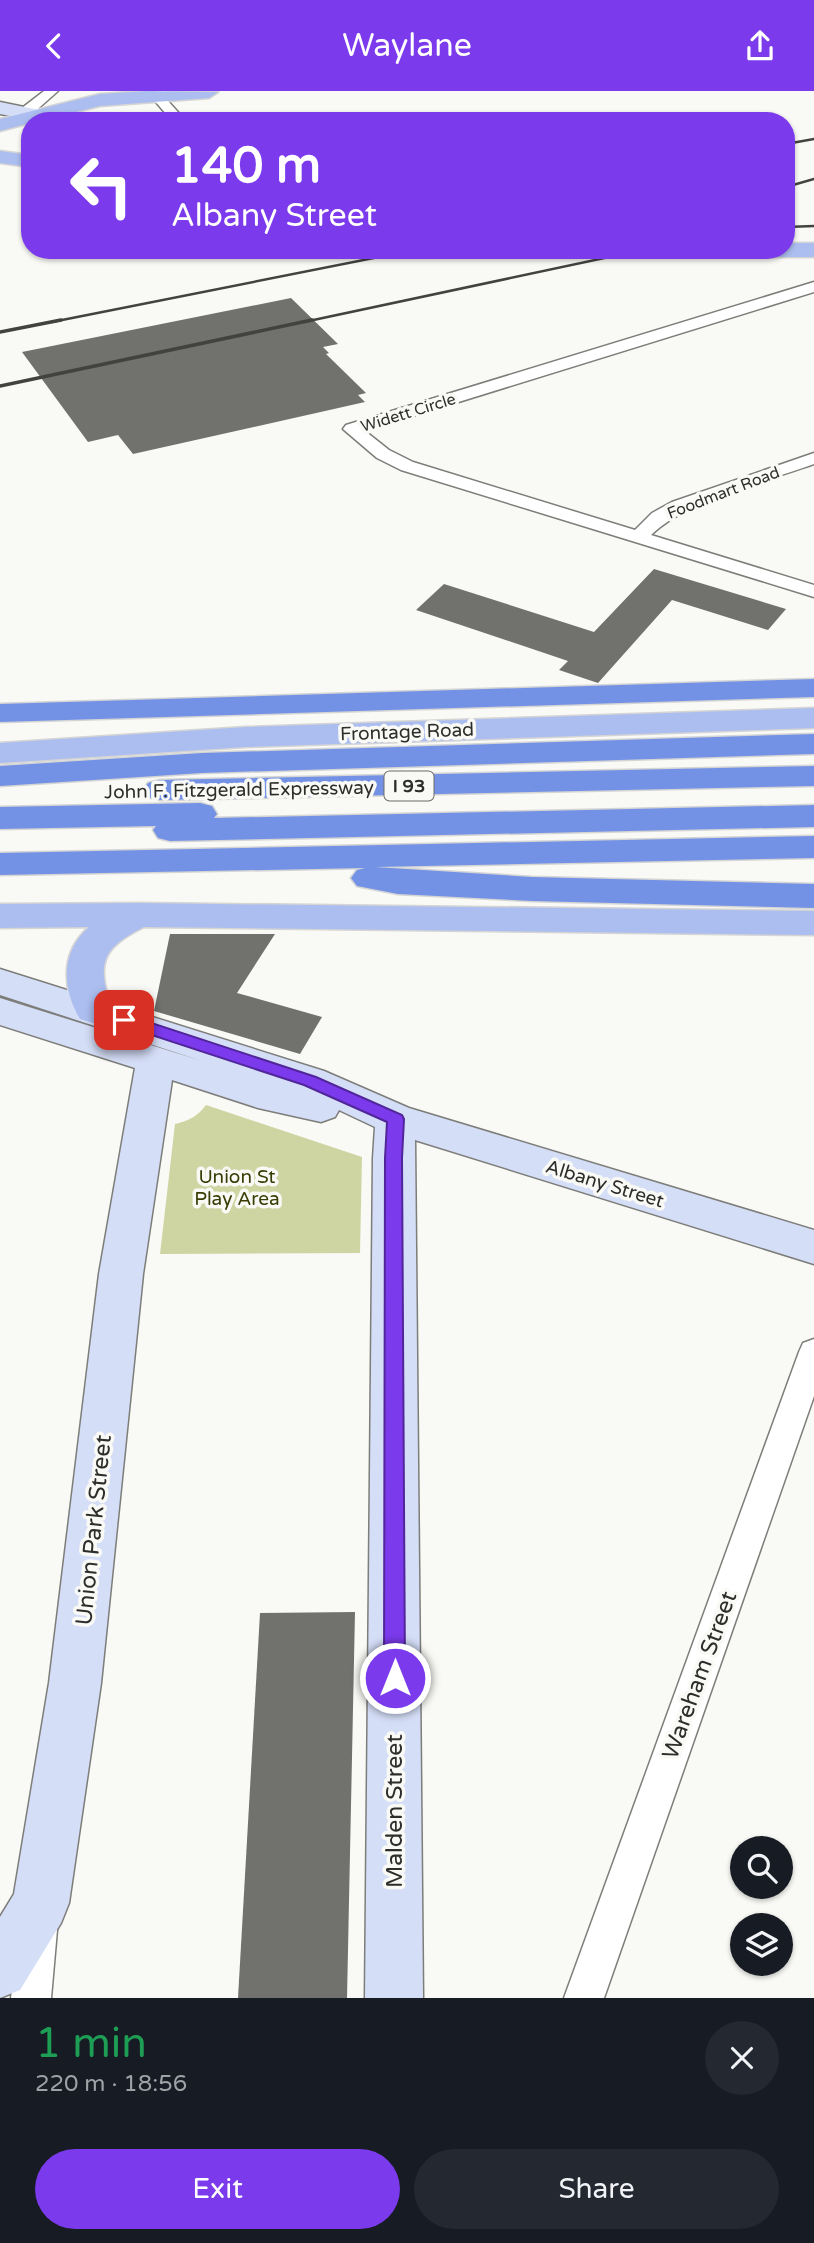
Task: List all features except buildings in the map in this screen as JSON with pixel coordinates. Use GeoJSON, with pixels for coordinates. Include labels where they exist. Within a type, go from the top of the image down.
{"type":"FeatureCollection","features":[{"type":"Feature","properties":{"kind":"highway"},"geometry":{"type":"LineString","coordinates":[[0,713],[814,688]]}},
{"type":"Feature","properties":{"kind":"highway"},"geometry":{"type":"LineString","coordinates":[[0,723],[77,711]]}},
{"type":"Feature","properties":{"kind":"highway"},"geometry":{"type":"LineString","coordinates":[[1,795],[229,762],[814,744]]}},
{"type":"Feature","properties":{"kind":"highway","name":"John F. Fitzgerald Expressway"},"geometry":{"type":"LineString","coordinates":[[1,795],[814,776]]}},
{"type":"Feature","properties":{"kind":"highway"},"geometry":{"type":"LineString","coordinates":[[1,795],[814,801]]}},
{"type":"Feature","properties":{"kind":"highway"},"geometry":{"type":"LineString","coordinates":[[0,833],[814,816]]}},
{"type":"Feature","properties":{"kind":"highway"},"geometry":{"type":"LineString","coordinates":[[0,864],[814,847]]}},
{"type":"Feature","properties":{"kind":"highway"},"geometry":{"type":"LineString","coordinates":[[239,859],[398,882],[659,894],[814,896]]}},
{"type":"Feature","properties":{"kind":"main road"},"geometry":{"type":"LineString","coordinates":[[51,92],[60,100],[83,103]]}},
{"type":"Feature","properties":{"kind":"main road"},"geometry":{"type":"LineString","coordinates":[[55,112],[83,103],[144,95],[214,92]]}},
{"type":"Feature","properties":{"kind":"main road"},"geometry":{"type":"LineString","coordinates":[[74,112],[100,108],[144,95]]}},
{"type":"Feature","properties":{"kind":"main road"},"geometry":{"type":"LineString","coordinates":[[64,112],[144,95]]}},
{"type":"Feature","properties":{"kind":"main road"},"geometry":{"type":"LineString","coordinates":[[0,108],[21,114]]}},
{"type":"Feature","properties":{"kind":"main road"},"geometry":{"type":"LineString","coordinates":[[0,125],[21,121]]}},
{"type":"Feature","properties":{"kind":"main road"},"geometry":{"type":"LineString","coordinates":[[0,157],[21,160]]}},
{"type":"Feature","properties":{"kind":"main road"},"geometry":{"type":"LineString","coordinates":[[795,250],[814,250]]}},
{"type":"Feature","properties":{"kind":"main road","name":"Frontage Road"},"geometry":{"type":"LineString","coordinates":[[0,753],[233,737],[814,718]]}},
{"type":"Feature","properties":{"kind":"main road"},"geometry":{"type":"LineString","coordinates":[[0,916],[139,915],[814,923]]}},
{"type":"Feature","properties":{"kind":"main road"},"geometry":{"type":"LineString","coordinates":[[93,1010],[83,974],[85,956],[91,946],[110,929],[139,915]]}},
{"type":"Feature","properties":{"kind":"main road","name":"Albany Street"},"geometry":{"type":"LineString","coordinates":[[0,982],[310,1081],[396,1119]]}},
{"type":"Feature","properties":{"kind":"main road","name":"Albany Street"},"geometry":{"type":"LineString","coordinates":[[0,1011],[258,1093],[396,1119],[814,1247]]}},
{"type":"Feature","properties":{"kind":"main road","name":"Union Park Street"},"geometry":{"type":"LineString","coordinates":[[41,1903],[75,1683],[121,1274],[156,1061]]}},
{"type":"Feature","properties":{"kind":"main road","name":"Malden Street"},"geometry":{"type":"LineString","coordinates":[[394,1998],[393,1158],[396,1119]]}},
{"type":"Feature","properties":{"kind":"main road"},"geometry":{"type":"LineString","coordinates":[[0,1970],[41,1903]]}},
{"type":"Feature","properties":{"kind":"street"},"geometry":{"type":"LineString","coordinates":[[39,112],[51,92]]}},
{"type":"Feature","properties":{"kind":"street"},"geometry":{"type":"LineString","coordinates":[[144,95],[168,112]]}},
{"type":"Feature","properties":{"kind":"street","name":"Widett Circle"},"geometry":{"type":"LineString","coordinates":[[814,287],[352,429],[399,463],[814,591]]}},
{"type":"Feature","properties":{"kind":"street","name":"Foodmart Road"},"geometry":{"type":"LineString","coordinates":[[638,537],[659,517],[679,506],[814,458]]}},
{"type":"Feature","properties":{"kind":"street","name":"Wareham Street"},"geometry":{"type":"LineString","coordinates":[[583,1998],[814,1352]]}},
{"type":"Feature","properties":{"kind":"street","name":"Union Park Street"},"geometry":{"type":"LineString","coordinates":[[31,1998],[41,1903]]}},
{"type":"Feature","properties":{"kind":"green space","name":"Union St Play Area"},"geometry":{"type":"Polygon","coordinates":[[[206,1105],[362,1157],[360,1253],[160,1254],[175,1124],[193,1117],[206,1105]]]}},
{"type":"Feature","properties":{"kind":"railway"},"geometry":{"type":"LineString","coordinates":[[795,142],[814,139]]}},
{"type":"Feature","properties":{"kind":"railway"},"geometry":{"type":"LineString","coordinates":[[795,184],[814,179]]}},
{"type":"Feature","properties":{"kind":"railway"},"geometry":{"type":"LineString","coordinates":[[795,227],[814,226]]}},
{"type":"Feature","properties":{"kind":"railway"},"geometry":{"type":"LineString","coordinates":[[52,322],[369,259]]}},
{"type":"Feature","properties":{"kind":"railway"},"geometry":{"type":"LineString","coordinates":[[304,322],[600,259]]}},
{"type":"Feature","properties":{"kind":"railway"},"geometry":{"type":"LineString","coordinates":[[0,332],[61,320]]}},
{"type":"Feature","properties":{"kind":"railway"},"geometry":{"type":"LineString","coordinates":[[0,386],[312,320]]}},
{"type":"Feature","properties":{"kind":"route"},"geometry":{"type":"LineString","coordinates":[[124,1020],[310,1081],[396,1119],[393,1158],[395,1678]]}}]}
